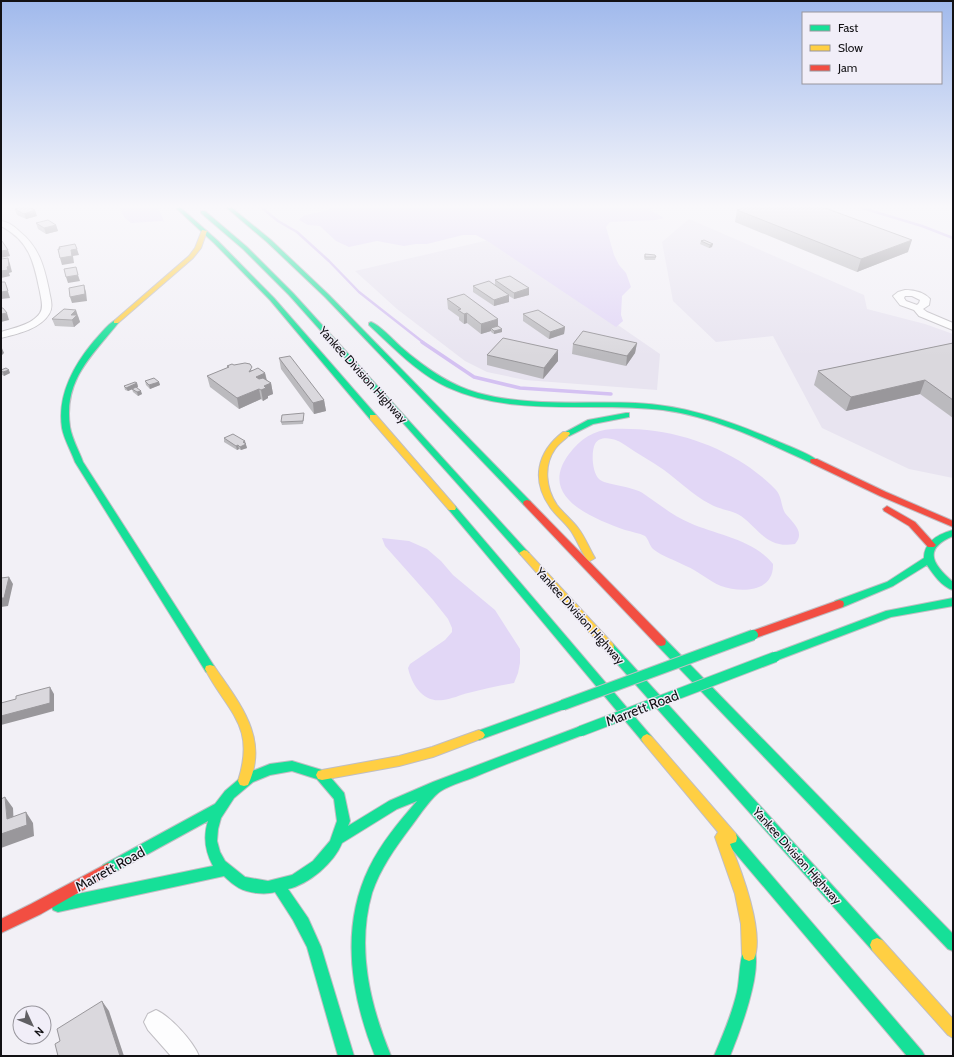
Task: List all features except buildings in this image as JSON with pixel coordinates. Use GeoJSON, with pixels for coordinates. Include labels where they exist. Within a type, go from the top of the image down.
{"type":"FeatureCollection","features":[{"type":"Feature","properties":{"kind":"main road"},"geometry":{"type":"LineString","coordinates":[[191,257],[111,326],[90,350],[78,367],[70,387],[66,403],[66,420],[69,440],[79,462],[244,722],[252,748],[250,768],[244,781]]}},
{"type":"Feature","properties":{"kind":"main road"},"geometry":{"type":"LineString","coordinates":[[231,257],[254,280],[288,318],[449,504],[709,813],[918,1056]]}},
{"type":"Feature","properties":{"kind":"main road","name":"Yankee Division Highway"},"geometry":{"type":"LineString","coordinates":[[254,257],[291,294],[953,1030]]}},
{"type":"Feature","properties":{"kind":"main road"},"geometry":{"type":"LineString","coordinates":[[286,257],[327,296],[953,944]]}},
{"type":"Feature","properties":{"kind":"main road"},"geometry":{"type":"LineString","coordinates":[[327,296],[354,311]]}},
{"type":"Feature","properties":{"kind":"main road"},"geometry":{"type":"LineString","coordinates":[[366,320],[433,374],[447,383],[467,391],[494,398],[516,401],[640,405],[699,415],[721,421],[751,432],[897,501],[953,524]]}},
{"type":"Feature","properties":{"kind":"main road"},"geometry":{"type":"LineString","coordinates":[[603,582],[576,531],[556,510],[545,488],[542,473],[543,465],[548,451],[554,443],[569,431],[590,422],[613,416],[636,415],[665,417],[691,422],[743,440]]}},
{"type":"Feature","properties":{"kind":"main road"},"geometry":{"type":"LineString","coordinates":[[897,501],[953,516]]}},
{"type":"Feature","properties":{"kind":"main road"},"geometry":{"type":"LineString","coordinates":[[878,505],[898,514],[913,524],[931,545]]}},
{"type":"Feature","properties":{"kind":"main road"},"geometry":{"type":"LineString","coordinates":[[953,533],[937,538],[931,545],[928,554],[933,568],[938,575],[953,587]]}},
{"type":"Feature","properties":{"kind":"main road"},"geometry":{"type":"LineString","coordinates":[[322,775],[399,761],[433,752],[874,591],[890,584],[929,559]]}},
{"type":"Feature","properties":{"kind":"main road","name":"Marrett Road"},"geometry":{"type":"LineString","coordinates":[[340,838],[392,805],[438,786],[890,614],[953,602]]}},
{"type":"Feature","properties":{"kind":"main road"},"geometry":{"type":"LineString","coordinates":[[280,767],[304,768],[322,775],[333,784],[343,804],[344,826],[340,838],[326,860],[316,869],[292,883],[278,886],[259,886],[241,882],[223,870],[215,856],[211,841],[213,820],[218,809],[233,789],[255,774],[280,767]]}},
{"type":"Feature","properties":{"kind":"main road"},"geometry":{"type":"LineString","coordinates":[[383,1056],[369,1018],[362,984],[359,938],[362,906],[373,875],[388,850],[403,827],[438,786]]}},
{"type":"Feature","properties":{"kind":"main road","name":"Marrett Road"},"geometry":{"type":"LineString","coordinates":[[1,926],[36,909],[218,809]]}},
{"type":"Feature","properties":{"kind":"main road"},"geometry":{"type":"LineString","coordinates":[[709,813],[740,882],[745,901],[750,937],[750,958],[744,1002],[733,1034],[722,1056]]}},
{"type":"Feature","properties":{"kind":"main road"},"geometry":{"type":"LineString","coordinates":[[36,909],[223,870]]}},
{"type":"Feature","properties":{"kind":"main road"},"geometry":{"type":"LineString","coordinates":[[278,886],[300,918],[314,948],[339,1038],[346,1056]]}},
{"type":"Feature","properties":{"kind":"street"},"geometry":{"type":"LineString","coordinates":[[1,335],[35,321],[43,315],[46,308],[40,268],[37,257]]}},
{"type":"Feature","properties":{"kind":"street"},"geometry":{"type":"LineString","coordinates":[[917,308],[924,314],[953,327]]}},
{"type":"Feature","properties":{"kind":"street"},"geometry":{"type":"LineString","coordinates":[[156,1022],[187,1056]]}},
{"type":"Feature","properties":{"kind":"shaded area"},"geometry":{"type":"Polygon","coordinates":[[[414,257],[520,257],[660,354],[657,390],[525,380],[487,372],[465,361],[397,309],[355,271],[414,257]]]}},
{"type":"Feature","properties":{"kind":"shaded area"},"geometry":{"type":"Polygon","coordinates":[[[512,257],[615,257],[619,265],[626,273],[631,287],[622,296],[621,315],[623,321],[616,327],[512,257]]]}},
{"type":"Feature","properties":{"kind":"shaded area"},"geometry":{"type":"Polygon","coordinates":[[[665,257],[777,257],[864,295],[867,309],[925,324],[953,334],[953,478],[909,469],[822,428],[773,336],[716,342],[673,301],[665,257]]]}},
{"type":"Feature","properties":{"kind":"shaded area"},"geometry":{"type":"Polygon","coordinates":[[[612,429],[648,430],[682,436],[699,442],[715,448],[746,465],[773,487],[779,496],[785,513],[799,531],[798,540],[795,544],[785,545],[770,541],[741,516],[734,512],[714,506],[704,500],[664,470],[619,441],[610,438],[601,439],[595,444],[594,448],[594,467],[599,479],[607,483],[639,491],[684,520],[745,543],[755,549],[773,564],[772,574],[768,581],[762,586],[746,590],[737,590],[721,586],[690,568],[657,552],[653,549],[645,536],[598,519],[584,512],[573,504],[564,494],[560,482],[561,469],[573,449],[588,436],[599,431],[612,429]]]}},
{"type":"Feature","properties":{"kind":"shaded area"},"geometry":{"type":"Polygon","coordinates":[[[382,538],[409,541],[427,549],[441,561],[453,575],[495,610],[520,649],[520,663],[514,683],[479,690],[443,700],[430,699],[420,692],[412,681],[408,668],[410,664],[445,640],[452,632],[452,628],[448,619],[433,600],[385,546],[382,538]]]}},
{"type":"Feature","properties":{"kind":"waterway"},"geometry":{"type":"LineString","coordinates":[[325,257],[359,292],[424,343]]}},
{"type":"Feature","properties":{"kind":"waterway"},"geometry":{"type":"LineString","coordinates":[[422,342],[474,377],[520,388],[611,394]]}},
{"type":"Feature","properties":{"kind":"traffic: fast"},"geometry":{"type":"LineString","coordinates":[[231,257],[272,299],[373,417]]}},
{"type":"Feature","properties":{"kind":"traffic: fast"},"geometry":{"type":"LineString","coordinates":[[254,257],[291,294],[524,553]]}},
{"type":"Feature","properties":{"kind":"traffic: fast"},"geometry":{"type":"LineString","coordinates":[[286,257],[327,296],[527,503]]}},
{"type":"Feature","properties":{"kind":"traffic: fast"},"geometry":{"type":"LineString","coordinates":[[116,322],[86,357],[72,382],[67,396],[65,411],[67,431],[79,462],[210,669]]}},
{"type":"Feature","properties":{"kind":"traffic: fast"},"geometry":{"type":"LineString","coordinates":[[371,324],[409,357],[439,379],[450,385],[476,394],[502,400],[528,403],[636,405],[683,411],[722,422],[777,444],[814,461]]}},
{"type":"Feature","properties":{"kind":"traffic: fast"},"geometry":{"type":"LineString","coordinates":[[566,434],[591,422],[626,415]]}},
{"type":"Feature","properties":{"kind":"traffic: fast"},"geometry":{"type":"LineString","coordinates":[[452,508],[647,739]]}},
{"type":"Feature","properties":{"kind":"traffic: fast"},"geometry":{"type":"LineString","coordinates":[[953,533],[941,538],[933,544],[929,550],[929,557],[932,565],[944,580],[953,587]]}},
{"type":"Feature","properties":{"kind":"traffic: fast"},"geometry":{"type":"LineString","coordinates":[[839,604],[890,584],[929,559]]}},
{"type":"Feature","properties":{"kind":"traffic: fast"},"geometry":{"type":"LineString","coordinates":[[775,657],[890,614],[953,602]]}},
{"type":"Feature","properties":{"kind":"traffic: fast"},"geometry":{"type":"LineString","coordinates":[[563,705],[753,635]]}},
{"type":"Feature","properties":{"kind":"traffic: fast"},"geometry":{"type":"LineString","coordinates":[[661,642],[953,944]]}},
{"type":"Feature","properties":{"kind":"traffic: fast"},"geometry":{"type":"LineString","coordinates":[[609,647],[877,945]]}},
{"type":"Feature","properties":{"kind":"traffic: fast"},"geometry":{"type":"LineString","coordinates":[[581,731],[775,657]]}},
{"type":"Feature","properties":{"kind":"traffic: fast"},"geometry":{"type":"LineString","coordinates":[[479,735],[563,705]]}},
{"type":"Feature","properties":{"kind":"traffic: fast"},"geometry":{"type":"LineString","coordinates":[[340,838],[393,805],[483,768],[581,731]]}},
{"type":"Feature","properties":{"kind":"traffic: fast"},"geometry":{"type":"LineString","coordinates":[[292,766],[318,773],[340,797],[343,821],[335,845],[318,866],[294,881],[268,888],[243,883],[220,865],[213,853],[211,841],[215,817],[221,805],[229,795],[249,778],[270,769],[292,766]]}},
{"type":"Feature","properties":{"kind":"traffic: fast"},"geometry":{"type":"LineString","coordinates":[[383,1056],[367,1013],[362,989],[358,940],[360,916],[366,894],[380,860],[403,827],[437,786]]}},
{"type":"Feature","properties":{"kind":"traffic: fast"},"geometry":{"type":"LineString","coordinates":[[108,869],[218,809]]}},
{"type":"Feature","properties":{"kind":"traffic: fast"},"geometry":{"type":"LineString","coordinates":[[731,838],[917,1056]]}},
{"type":"Feature","properties":{"kind":"traffic: fast"},"geometry":{"type":"LineString","coordinates":[[58,905],[223,870]]}},
{"type":"Feature","properties":{"kind":"traffic: fast"},"geometry":{"type":"LineString","coordinates":[[278,886],[303,923],[311,939],[323,974],[337,1029],[346,1056]]}},
{"type":"Feature","properties":{"kind":"traffic: fast"},"geometry":{"type":"LineString","coordinates":[[722,1056],[744,994],[749,954]]}},
{"type":"Feature","properties":{"kind":"traffic: slow"},"geometry":{"type":"LineString","coordinates":[[116,322],[191,257]]}},
{"type":"Feature","properties":{"kind":"traffic: slow"},"geometry":{"type":"LineString","coordinates":[[373,417],[452,508]]}},
{"type":"Feature","properties":{"kind":"traffic: slow"},"geometry":{"type":"LineString","coordinates":[[566,434],[551,448],[546,457],[543,476],[544,486],[553,505],[582,540],[590,558]]}},
{"type":"Feature","properties":{"kind":"traffic: slow"},"geometry":{"type":"LineString","coordinates":[[524,553],[609,647]]}},
{"type":"Feature","properties":{"kind":"traffic: slow"},"geometry":{"type":"LineString","coordinates":[[210,669],[237,709],[244,722],[248,735],[250,749],[249,764],[244,781]]}},
{"type":"Feature","properties":{"kind":"traffic: slow"},"geometry":{"type":"LineString","coordinates":[[322,775],[399,761],[433,752],[479,735]]}},
{"type":"Feature","properties":{"kind":"traffic: slow"},"geometry":{"type":"LineString","coordinates":[[647,739],[731,838]]}},
{"type":"Feature","properties":{"kind":"traffic: slow"},"geometry":{"type":"LineString","coordinates":[[721,837],[742,894],[748,924],[749,954]]}},
{"type":"Feature","properties":{"kind":"traffic: slow"},"geometry":{"type":"LineString","coordinates":[[877,945],[953,1030]]}},
{"type":"Feature","properties":{"kind":"traffic: jam"},"geometry":{"type":"LineString","coordinates":[[814,461],[883,494],[953,524]]}},
{"type":"Feature","properties":{"kind":"traffic: jam"},"geometry":{"type":"LineString","coordinates":[[527,503],[661,642]]}},
{"type":"Feature","properties":{"kind":"traffic: jam"},"geometry":{"type":"LineString","coordinates":[[887,509],[912,524],[931,545]]}},
{"type":"Feature","properties":{"kind":"traffic: jam"},"geometry":{"type":"LineString","coordinates":[[753,635],[839,604]]}},
{"type":"Feature","properties":{"kind":"traffic: jam"},"geometry":{"type":"LineString","coordinates":[[1,926],[36,909],[108,869]]}}]}
